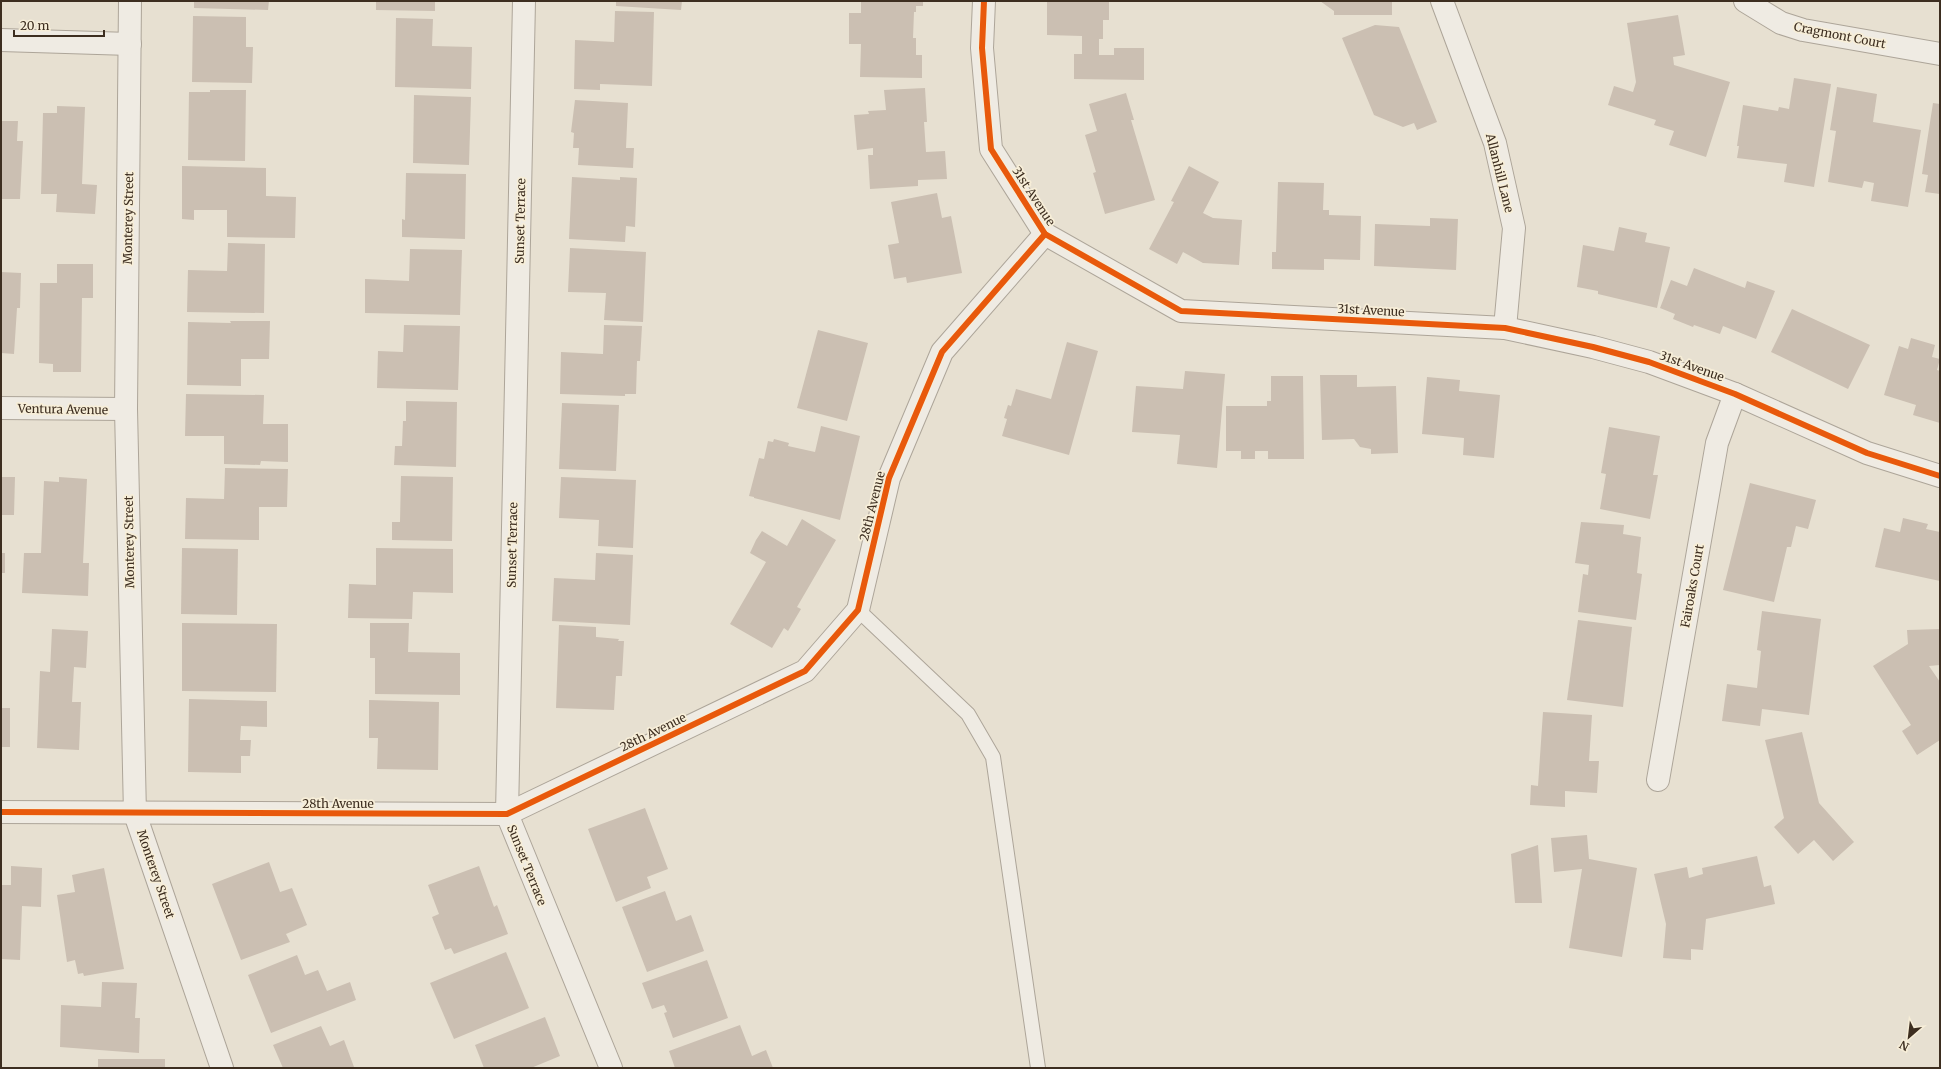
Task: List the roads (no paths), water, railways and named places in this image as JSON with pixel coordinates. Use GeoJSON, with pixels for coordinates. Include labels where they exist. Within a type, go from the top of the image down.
{"type":"FeatureCollection","features":[{"type":"Feature","properties":{"kind":"street","name":"Monterey Street"},"geometry":{"type":"LineString","coordinates":[[130,1],[126,410],[135,814],[222,1068]]}},
{"type":"Feature","properties":{"kind":"street","name":"Sunset Terrace"},"geometry":{"type":"LineString","coordinates":[[524,1],[506,814],[611,1068]]}},
{"type":"Feature","properties":{"kind":"street","name":"31st Avenue"},"geometry":{"type":"LineString","coordinates":[[984,1],[982,48],[991,149],[1045,234],[1181,311],[1505,328],[1593,346],[1642,360],[1735,394],[1867,453],[1940,476]]}},
{"type":"Feature","properties":{"kind":"street","name":"Allanhill Lane"},"geometry":{"type":"LineString","coordinates":[[1442,1],[1495,143],[1514,228],[1505,328]]}},
{"type":"Feature","properties":{"kind":"street","name":"Cragmont Court"},"geometry":{"type":"LineString","coordinates":[[1745,1],[1781,23],[1803,30],[1940,54]]}},
{"type":"Feature","properties":{"kind":"street"},"geometry":{"type":"LineString","coordinates":[[1,40],[130,44]]}},
{"type":"Feature","properties":{"kind":"street","name":"28th Avenue"},"geometry":{"type":"LineString","coordinates":[[1,812],[135,814],[506,814],[805,671],[858,610],[889,478],[942,352],[1045,234]]}},
{"type":"Feature","properties":{"kind":"street","name":"Fairoaks Court"},"geometry":{"type":"LineString","coordinates":[[1658,780],[1717,444],[1735,394]]}},
{"type":"Feature","properties":{"kind":"street","name":"Ventura Avenue"},"geometry":{"type":"LineString","coordinates":[[1,408],[126,410]]}},
{"type":"Feature","properties":{"kind":"lane"},"geometry":{"type":"LineString","coordinates":[[858,610],[968,714],[993,757],[1038,1068]]}}]}
